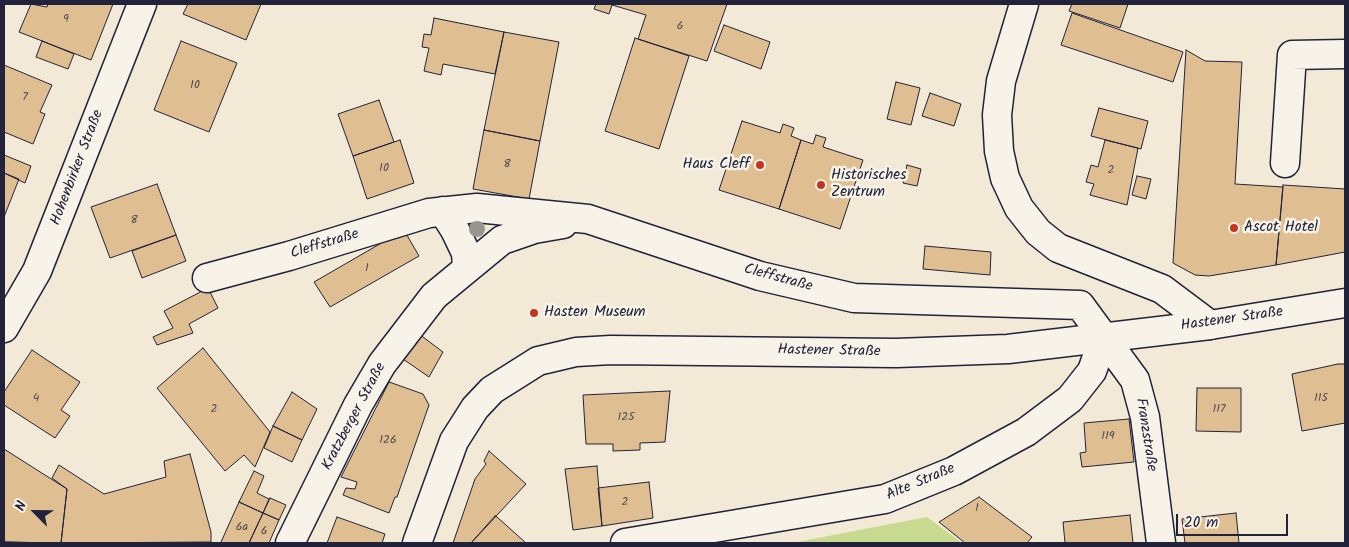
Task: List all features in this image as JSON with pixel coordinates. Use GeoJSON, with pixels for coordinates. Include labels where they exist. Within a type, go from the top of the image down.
{"type":"FeatureCollection","features":[{"type":"Feature","properties":{"kind":"street","name":"Hohenbirker Straße"},"geometry":{"type":"LineString","coordinates":[[4,328],[37,271],[142,4]]}},
{"type":"Feature","properties":{"kind":"street"},"geometry":{"type":"LineString","coordinates":[[1024,4],[1001,81],[997,115],[999,151],[1005,178],[1019,208],[1038,232],[1058,248],[1162,289],[1210,325]]}},
{"type":"Feature","properties":{"kind":"street"},"geometry":{"type":"LineString","coordinates":[[1285,163],[1292,55],[1345,54]]}},
{"type":"Feature","properties":{"kind":"street","name":"Cleffstraße"},"geometry":{"type":"LineString","coordinates":[[207,278],[289,256],[429,213],[477,208],[588,219],[760,276],[854,298],[1080,305],[1104,337]]}},
{"type":"Feature","properties":{"kind":"street"},"geometry":{"type":"LineString","coordinates":[[443,211],[466,253],[467,268]]}},
{"type":"Feature","properties":{"kind":"street","name":"Kratzberger Straße"},"geometry":{"type":"LineString","coordinates":[[290,543],[358,405],[382,364],[434,296],[502,240],[534,229],[588,219]]}},
{"type":"Feature","properties":{"kind":"street","name":"Hastener Straße"},"geometry":{"type":"LineString","coordinates":[[417,543],[454,440],[475,408],[492,390],[538,361],[576,352],[611,350],[896,353],[1018,348],[1210,325],[1345,303]]}},
{"type":"Feature","properties":{"kind":"street","name":"Alte Straße"},"geometry":{"type":"LineString","coordinates":[[625,543],[885,499],[954,471],[1026,432],[1070,399],[1092,371],[1104,337]]}},
{"type":"Feature","properties":{"kind":"street","name":"Franzstraße"},"geometry":{"type":"LineString","coordinates":[[1104,337],[1135,380],[1145,417],[1161,543]]}},
{"type":"Feature","properties":{"kind":"green space"},"geometry":{"type":"Polygon","coordinates":[[[927,517],[962,543],[792,543],[927,517]]]}},
{"type":"Feature","properties":{"kind":"building"},"geometry":{"type":"Polygon","coordinates":[[[31,4],[47,7],[48,4],[113,4],[91,60],[19,32],[31,4]]]}},
{"type":"Feature","properties":{"kind":"building"},"geometry":{"type":"Polygon","coordinates":[[[188,4],[261,4],[246,40],[183,14],[188,4]]]}},
{"type":"Feature","properties":{"kind":"building"},"geometry":{"type":"Polygon","coordinates":[[[596,4],[727,4],[707,61],[638,39],[646,15],[612,5],[609,14],[594,9],[596,4]]]}},
{"type":"Feature","properties":{"kind":"building"},"geometry":{"type":"Polygon","coordinates":[[[1072,4],[1128,4],[1120,28],[1069,11],[1072,4]]]}},
{"type":"Feature","properties":{"kind":"building"},"geometry":{"type":"Polygon","coordinates":[[[1072,13],[1183,52],[1173,82],[1061,45],[1072,13]]]}},
{"type":"Feature","properties":{"kind":"building"},"geometry":{"type":"Polygon","coordinates":[[[434,18],[504,32],[495,74],[443,64],[441,75],[424,71],[429,48],[422,47],[424,34],[431,35],[434,18]]]}},
{"type":"Feature","properties":{"kind":"building"},"geometry":{"type":"Polygon","coordinates":[[[724,25],[770,42],[761,69],[714,51],[724,25]]]}},
{"type":"Feature","properties":{"kind":"building"},"geometry":{"type":"Polygon","coordinates":[[[504,32],[559,42],[540,141],[484,130],[504,32]]]}},
{"type":"Feature","properties":{"kind":"building"},"geometry":{"type":"Polygon","coordinates":[[[635,38],[689,56],[659,149],[605,131],[635,38]]]}},
{"type":"Feature","properties":{"kind":"building"},"geometry":{"type":"Polygon","coordinates":[[[42,41],[74,54],[68,69],[36,57],[42,41]]]}},
{"type":"Feature","properties":{"kind":"building"},"geometry":{"type":"Polygon","coordinates":[[[181,41],[237,63],[209,132],[154,110],[181,41]]]}},
{"type":"Feature","properties":{"kind":"building"},"geometry":{"type":"Polygon","coordinates":[[[1186,50],[1205,61],[1242,62],[1235,184],[1283,187],[1276,265],[1209,276],[1195,275],[1173,263],[1186,50]]]}},
{"type":"Feature","properties":{"kind":"building"},"geometry":{"type":"Polygon","coordinates":[[[4,65],[52,85],[40,112],[45,114],[33,144],[4,132],[4,65]]]}},
{"type":"Feature","properties":{"kind":"building"},"geometry":{"type":"Polygon","coordinates":[[[896,82],[920,88],[911,125],[887,119],[896,82]]]}},
{"type":"Feature","properties":{"kind":"building"},"geometry":{"type":"Polygon","coordinates":[[[930,93],[961,104],[954,126],[922,116],[930,93]]]}},
{"type":"Feature","properties":{"kind":"building"},"geometry":{"type":"Polygon","coordinates":[[[379,100],[394,142],[353,156],[338,114],[379,100]]]}},
{"type":"Feature","properties":{"kind":"building"},"geometry":{"type":"Polygon","coordinates":[[[1099,108],[1148,121],[1141,149],[1091,136],[1099,108]]]}},
{"type":"Feature","properties":{"kind":"building","name":"Haus Cleff"},"geometry":{"type":"Polygon","coordinates":[[[742,121],[780,133],[783,124],[794,128],[791,136],[801,140],[779,209],[719,190],[742,121]]]}},
{"type":"Feature","properties":{"kind":"building"},"geometry":{"type":"Polygon","coordinates":[[[484,130],[540,141],[529,199],[473,189],[484,130]]]}},
{"type":"Feature","properties":{"kind":"building","name":"Historisches Zentrum"},"geometry":{"type":"Polygon","coordinates":[[[816,135],[826,138],[823,147],[863,160],[840,229],[779,209],[801,140],[813,144],[816,135]]]}},
{"type":"Feature","properties":{"kind":"building"},"geometry":{"type":"Polygon","coordinates":[[[400,140],[414,183],[367,199],[353,156],[400,140]]]}},
{"type":"Feature","properties":{"kind":"building"},"geometry":{"type":"Polygon","coordinates":[[[1105,140],[1138,148],[1127,205],[1090,195],[1094,184],[1086,182],[1091,165],[1098,167],[1105,140]]]}},
{"type":"Feature","properties":{"kind":"building"},"geometry":{"type":"Polygon","coordinates":[[[4,155],[31,166],[25,183],[4,173],[4,155]]]}},
{"type":"Feature","properties":{"kind":"building"},"geometry":{"type":"Polygon","coordinates":[[[907,165],[921,169],[917,186],[903,183],[907,165]]]}},
{"type":"Feature","properties":{"kind":"building"},"geometry":{"type":"Polygon","coordinates":[[[4,173],[19,179],[4,217],[4,173]]]}},
{"type":"Feature","properties":{"kind":"building"},"geometry":{"type":"Polygon","coordinates":[[[1137,176],[1151,179],[1146,199],[1132,195],[1137,176]]]}},
{"type":"Feature","properties":{"kind":"building"},"geometry":{"type":"Polygon","coordinates":[[[157,184],[176,235],[110,258],[91,207],[157,184]]]}},
{"type":"Feature","properties":{"kind":"building"},"geometry":{"type":"Polygon","coordinates":[[[1283,185],[1345,189],[1345,252],[1276,265],[1283,185]]]}},
{"type":"Feature","properties":{"kind":"building"},"geometry":{"type":"Polygon","coordinates":[[[404,230],[419,256],[330,307],[314,282],[404,230]]]}},
{"type":"Feature","properties":{"kind":"building"},"geometry":{"type":"Polygon","coordinates":[[[176,235],[186,261],[142,278],[132,251],[176,235]]]}},
{"type":"Feature","properties":{"kind":"building"},"geometry":{"type":"Polygon","coordinates":[[[925,246],[991,252],[990,275],[923,269],[925,246]]]}},
{"type":"Feature","properties":{"kind":"building"},"geometry":{"type":"Polygon","coordinates":[[[208,288],[218,308],[189,324],[193,333],[157,345],[153,337],[173,328],[164,311],[208,288]]]}},
{"type":"Feature","properties":{"kind":"building"},"geometry":{"type":"Polygon","coordinates":[[[419,334],[443,352],[429,377],[403,359],[419,334]]]}},
{"type":"Feature","properties":{"kind":"building"},"geometry":{"type":"Polygon","coordinates":[[[203,348],[270,432],[255,467],[244,455],[225,471],[157,388],[203,348]]]}},
{"type":"Feature","properties":{"kind":"building"},"geometry":{"type":"Polygon","coordinates":[[[32,350],[80,382],[61,410],[70,416],[55,438],[4,405],[4,392],[32,350]]]}},
{"type":"Feature","properties":{"kind":"building"},"geometry":{"type":"Polygon","coordinates":[[[1345,364],[1345,423],[1302,431],[1292,374],[1345,364]]]}},
{"type":"Feature","properties":{"kind":"building"},"geometry":{"type":"Polygon","coordinates":[[[389,382],[423,394],[429,405],[397,497],[395,497],[389,513],[343,495],[346,488],[355,489],[357,482],[341,477],[389,382]]]}},
{"type":"Feature","properties":{"kind":"building"},"geometry":{"type":"Polygon","coordinates":[[[1197,388],[1241,388],[1241,432],[1196,431],[1197,388]]]}},
{"type":"Feature","properties":{"kind":"building"},"geometry":{"type":"Polygon","coordinates":[[[670,391],[665,442],[640,443],[640,450],[613,451],[613,444],[586,444],[583,395],[670,391]]]}},
{"type":"Feature","properties":{"kind":"building"},"geometry":{"type":"Polygon","coordinates":[[[292,392],[317,409],[302,440],[273,426],[292,392]]]}},
{"type":"Feature","properties":{"kind":"building"},"geometry":{"type":"Polygon","coordinates":[[[1129,419],[1134,462],[1082,467],[1080,453],[1086,452],[1084,423],[1129,419]]]}},
{"type":"Feature","properties":{"kind":"building"},"geometry":{"type":"Polygon","coordinates":[[[273,426],[302,440],[292,462],[264,448],[273,426]]]}},
{"type":"Feature","properties":{"kind":"building"},"geometry":{"type":"Polygon","coordinates":[[[4,449],[67,489],[61,543],[4,542],[4,449]]]}},
{"type":"Feature","properties":{"kind":"building"},"geometry":{"type":"Polygon","coordinates":[[[489,451],[526,484],[471,543],[453,543],[475,479],[486,464],[484,461],[489,451]]]}},
{"type":"Feature","properties":{"kind":"building"},"geometry":{"type":"Polygon","coordinates":[[[190,454],[211,532],[211,542],[61,543],[67,489],[52,478],[59,465],[104,494],[166,477],[164,461],[190,454]]]}},
{"type":"Feature","properties":{"kind":"building"},"geometry":{"type":"Polygon","coordinates":[[[597,466],[602,526],[573,530],[565,469],[597,466]]]}},
{"type":"Feature","properties":{"kind":"building"},"geometry":{"type":"Polygon","coordinates":[[[254,471],[264,476],[257,493],[269,499],[263,513],[239,502],[254,471]]]}},
{"type":"Feature","properties":{"kind":"building"},"geometry":{"type":"Polygon","coordinates":[[[649,482],[653,518],[602,526],[598,488],[649,482]]]}},
{"type":"Feature","properties":{"kind":"building"},"geometry":{"type":"Polygon","coordinates":[[[979,497],[1032,537],[1027,543],[965,543],[939,522],[979,497]]]}},
{"type":"Feature","properties":{"kind":"building"},"geometry":{"type":"Polygon","coordinates":[[[270,498],[286,505],[279,520],[263,513],[270,498]]]}},
{"type":"Feature","properties":{"kind":"building"},"geometry":{"type":"Polygon","coordinates":[[[239,502],[263,513],[249,543],[223,543],[221,542],[239,502]]]}},
{"type":"Feature","properties":{"kind":"building"},"geometry":{"type":"Polygon","coordinates":[[[263,513],[279,520],[269,543],[249,543],[263,513]]]}},
{"type":"Feature","properties":{"kind":"building"},"geometry":{"type":"Polygon","coordinates":[[[1236,513],[1239,543],[1185,543],[1182,519],[1236,513]]]}},
{"type":"Feature","properties":{"kind":"building"},"geometry":{"type":"Polygon","coordinates":[[[1130,515],[1133,543],[1065,543],[1063,522],[1130,515]]]}},
{"type":"Feature","properties":{"kind":"building"},"geometry":{"type":"Polygon","coordinates":[[[495,516],[497,517],[526,543],[471,543],[495,516]]]}},
{"type":"Feature","properties":{"kind":"building"},"geometry":{"type":"Polygon","coordinates":[[[337,517],[385,534],[382,543],[327,543],[337,517]]]}},
{"type":"Feature","properties":{"kind":"building"},"geometry":{"type":"Polygon","coordinates":[[[4,542],[49,543],[4,543],[4,542]]]}},
{"type":"Feature","properties":{"kind":"place","name":"Haus Cleff"},"geometry":{"type":"Point","coordinates":[760,165]}},
{"type":"Feature","properties":{"kind":"place","name":"Historisches Zentrum"},"geometry":{"type":"Point","coordinates":[821,185]}},
{"type":"Feature","properties":{"kind":"place","name":"Ascot Hotel"},"geometry":{"type":"Point","coordinates":[1234,228]}},
{"type":"Feature","properties":{"kind":"place","name":"Hasten Museum"},"geometry":{"type":"Point","coordinates":[534,313]}}]}
